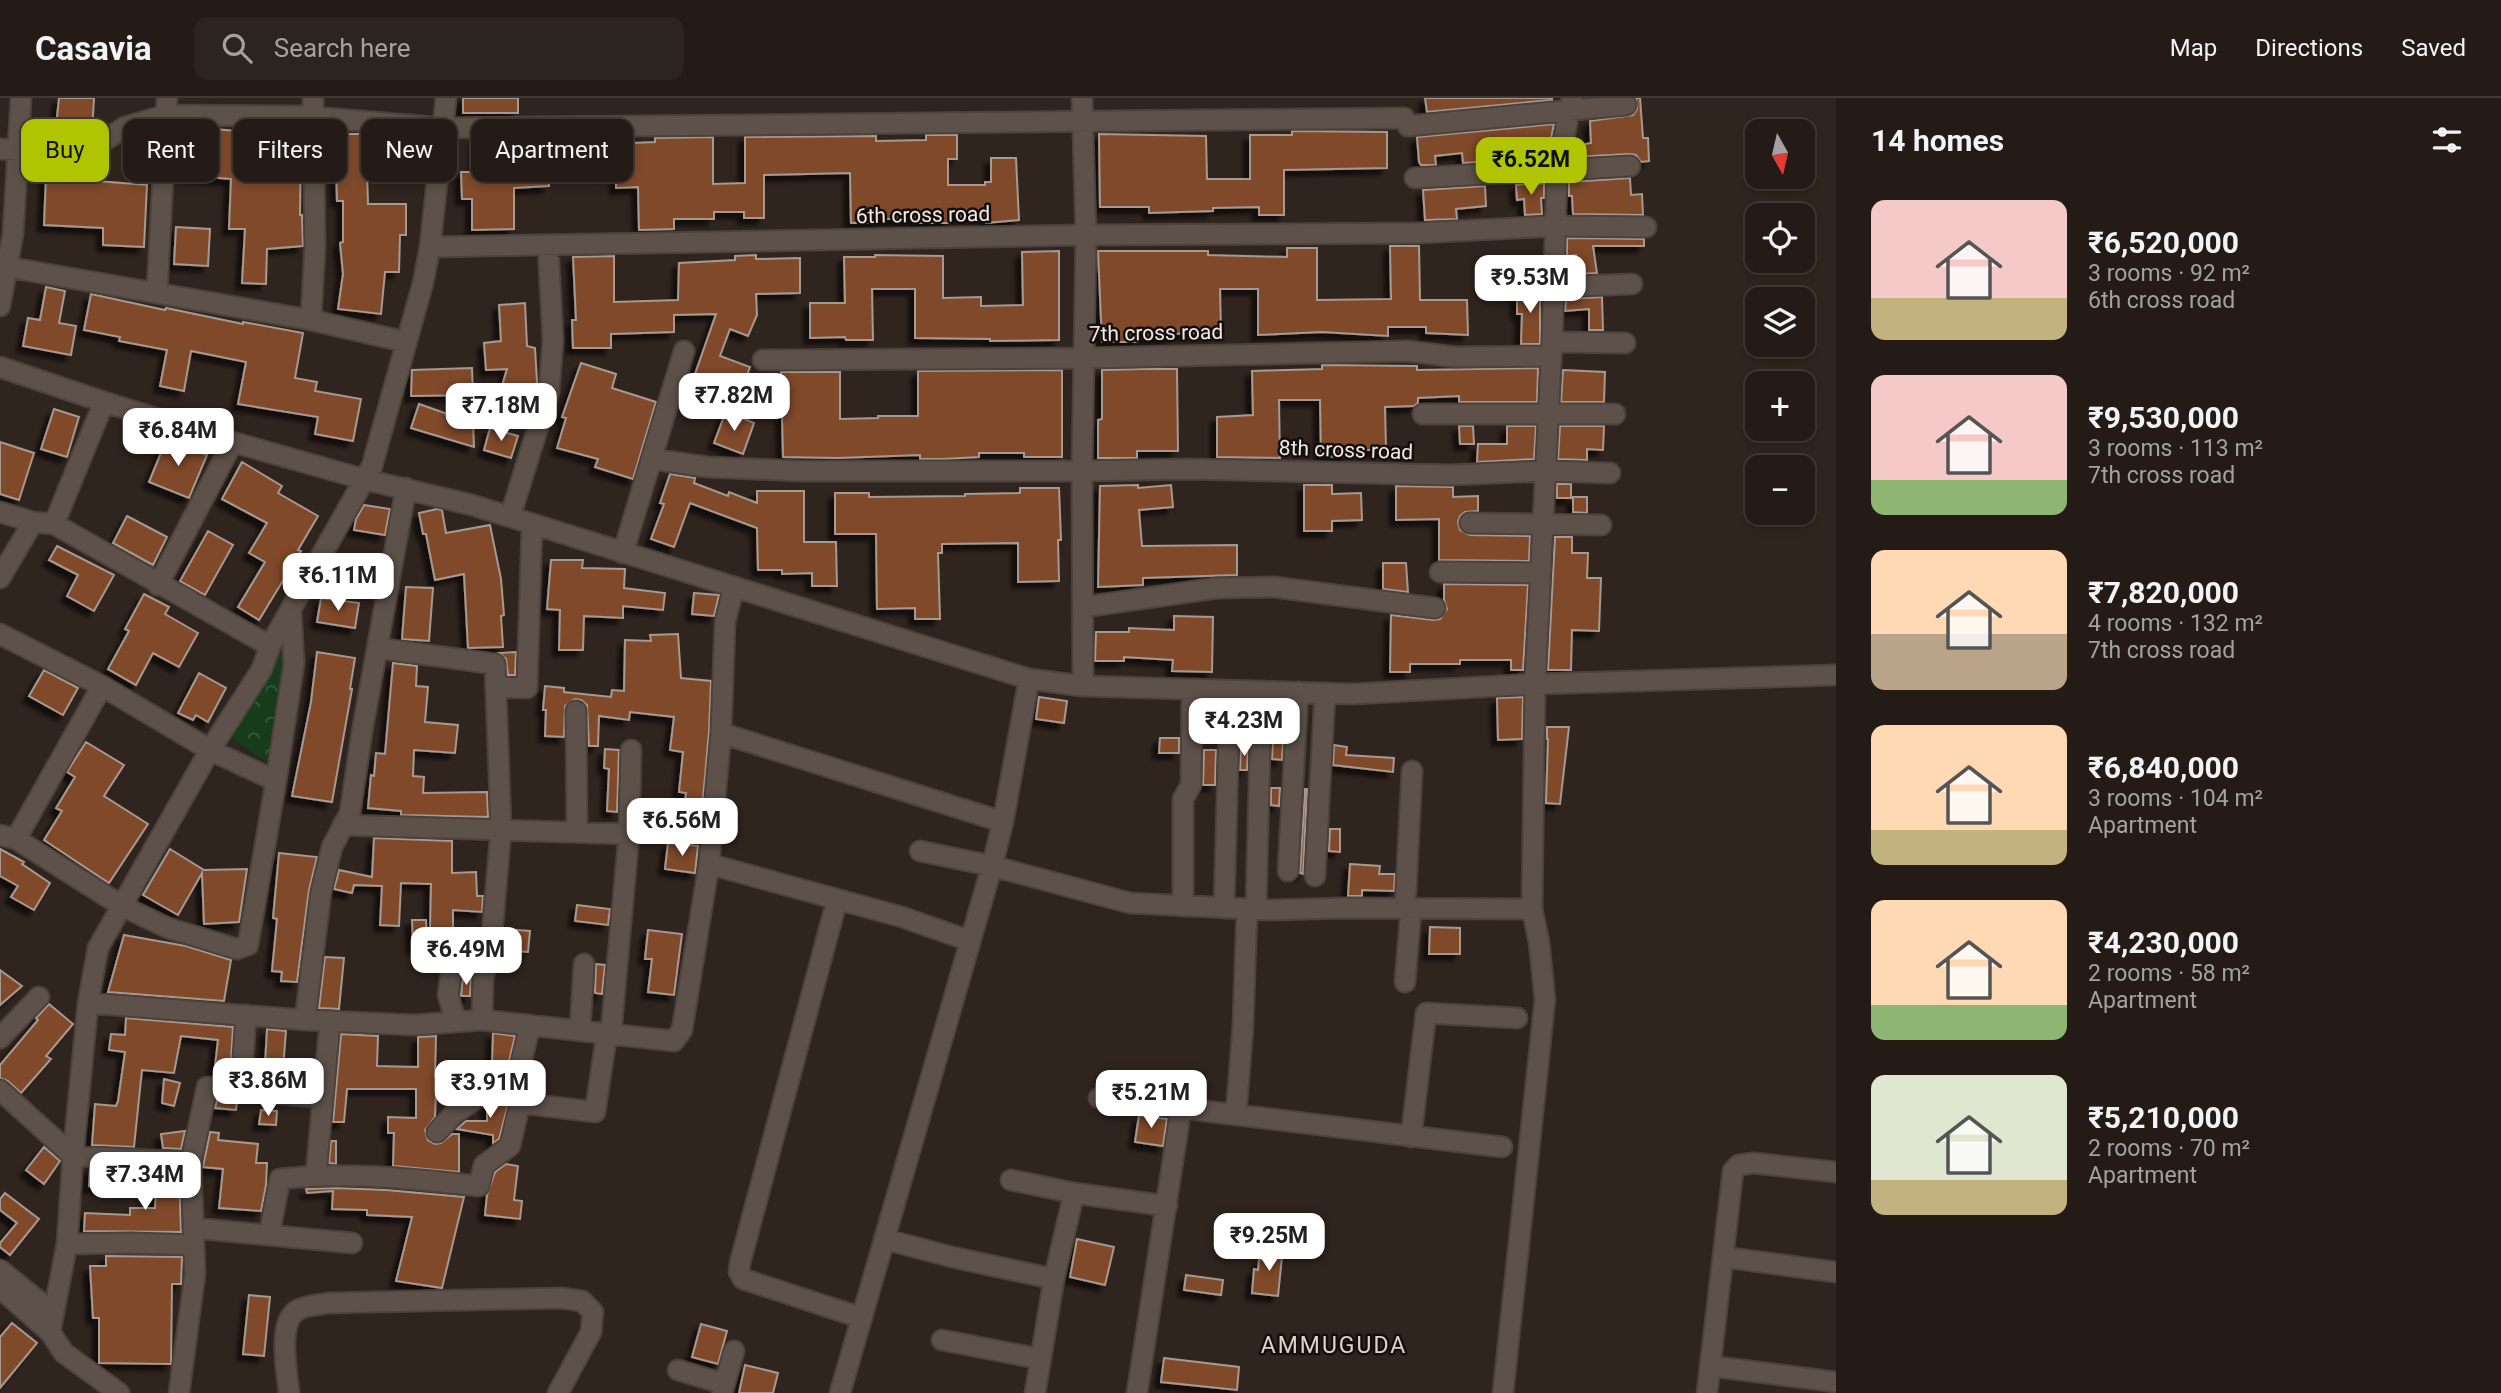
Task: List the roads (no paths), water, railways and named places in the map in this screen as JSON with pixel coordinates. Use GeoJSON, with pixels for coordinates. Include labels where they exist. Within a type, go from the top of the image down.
{"type":"FeatureCollection","features":[{"type":"Feature","properties":{"kind":"street"},"geometry":{"type":"LineString","coordinates":[[0,306],[13,234],[9,150],[21,98]]}},
{"type":"Feature","properties":{"kind":"street"},"geometry":{"type":"LineString","coordinates":[[445,119],[446,98]]}},
{"type":"Feature","properties":{"kind":"street"},"geometry":{"type":"LineString","coordinates":[[1082,98],[1086,235],[1082,471],[1083,686]]}},
{"type":"Feature","properties":{"kind":"street"},"geometry":{"type":"LineString","coordinates":[[457,128],[1404,117],[1408,126],[1570,104],[1626,105]]}},
{"type":"Feature","properties":{"kind":"street"},"geometry":{"type":"LineString","coordinates":[[1503,1393],[1545,999],[1539,942],[1532,909],[1535,684],[1557,171],[1570,104]]}},
{"type":"Feature","properties":{"kind":"street"},"geometry":{"type":"LineString","coordinates":[[9,150],[82,155],[125,127],[167,107],[313,108],[385,119]]}},
{"type":"Feature","properties":{"kind":"street"},"geometry":{"type":"LineString","coordinates":[[157,293],[167,107]]}},
{"type":"Feature","properties":{"kind":"street"},"geometry":{"type":"LineString","coordinates":[[311,320],[315,245],[313,108]]}},
{"type":"Feature","properties":{"kind":"street"},"geometry":{"type":"LineString","coordinates":[[1415,178],[1630,166]]}},
{"type":"Feature","properties":{"kind":"street"},"geometry":{"type":"LineString","coordinates":[[51,1322],[66,1244],[88,1003],[98,947],[210,750],[262,669],[270,646],[372,466],[430,247],[438,182]]}},
{"type":"Feature","properties":{"kind":"street"},"geometry":{"type":"LineString","coordinates":[[1556,226],[1646,226]]}},
{"type":"Feature","properties":{"kind":"street","name":"6th cross road"},"geometry":{"type":"LineString","coordinates":[[430,247],[1086,235],[1417,233],[1556,226]]}},
{"type":"Feature","properties":{"kind":"street"},"geometry":{"type":"LineString","coordinates":[[509,517],[549,392],[553,340],[548,246]]}},
{"type":"Feature","properties":{"kind":"street"},"geometry":{"type":"LineString","coordinates":[[7,267],[311,320],[406,342]]}},
{"type":"Feature","properties":{"kind":"street"},"geometry":{"type":"LineString","coordinates":[[1552,287],[1632,284]]}},
{"type":"Feature","properties":{"kind":"street","name":"7th cross road"},"geometry":{"type":"LineString","coordinates":[[763,360],[1085,358],[1408,351],[1455,357],[1625,343]]}},
{"type":"Feature","properties":{"kind":"street"},"geometry":{"type":"LineString","coordinates":[[623,553],[684,351]]}},
{"type":"Feature","properties":{"kind":"street"},"geometry":{"type":"LineString","coordinates":[[0,367],[229,440],[509,517],[1029,679],[1083,686],[1353,694],[1535,684],[1836,675]]}},
{"type":"Feature","properties":{"kind":"street"},"geometry":{"type":"LineString","coordinates":[[54,524],[104,402]]}},
{"type":"Feature","properties":{"kind":"street"},"geometry":{"type":"LineString","coordinates":[[1423,414],[1615,414]]}},
{"type":"Feature","properties":{"kind":"street"},"geometry":{"type":"LineString","coordinates":[[158,585],[228,451],[229,440]]}},
{"type":"Feature","properties":{"kind":"street","name":"8th cross road"},"geometry":{"type":"LineString","coordinates":[[652,459],[745,470],[1188,469],[1450,475],[1546,471],[1609,473]]}},
{"type":"Feature","properties":{"kind":"street"},"geometry":{"type":"LineString","coordinates":[[305,1020],[321,892],[332,847],[350,813],[406,488]]}},
{"type":"Feature","properties":{"kind":"street"},"geometry":{"type":"LineString","coordinates":[[0,512],[33,522],[54,524],[270,646]]}},
{"type":"Feature","properties":{"kind":"street"},"geometry":{"type":"LineString","coordinates":[[0,578],[33,522]]}},
{"type":"Feature","properties":{"kind":"street"},"geometry":{"type":"LineString","coordinates":[[1470,523],[1601,525]]}},
{"type":"Feature","properties":{"kind":"street"},"geometry":{"type":"LineString","coordinates":[[496,687],[527,688],[532,524]]}},
{"type":"Feature","properties":{"kind":"street"},"geometry":{"type":"LineString","coordinates":[[1440,572],[1539,573]]}},
{"type":"Feature","properties":{"kind":"street"},"geometry":{"type":"LineString","coordinates":[[88,1003],[305,1020],[414,1025],[482,1020],[674,1041],[682,1030],[709,864],[721,733],[725,622],[734,587]]}},
{"type":"Feature","properties":{"kind":"street"},"geometry":{"type":"LineString","coordinates":[[1084,607],[1217,588],[1274,587],[1435,608]]}},
{"type":"Feature","properties":{"kind":"street"},"geometry":{"type":"LineString","coordinates":[[102,686],[8,837],[122,906],[168,928],[237,949],[248,944],[276,781],[293,663],[291,610]]}},
{"type":"Feature","properties":{"kind":"street"},"geometry":{"type":"LineString","coordinates":[[0,634],[102,686],[210,750],[276,781]]}},
{"type":"Feature","properties":{"kind":"street"},"geometry":{"type":"LineString","coordinates":[[377,648],[495,664],[500,829],[492,934],[483,979],[482,1020]]}},
{"type":"Feature","properties":{"kind":"street"},"geometry":{"type":"LineString","coordinates":[[840,1393],[992,866],[1003,822],[1029,679]]}},
{"type":"Feature","properties":{"kind":"street"},"geometry":{"type":"LineString","coordinates":[[1183,906],[1183,799],[1192,785],[1192,689]]}},
{"type":"Feature","properties":{"kind":"street"},"geometry":{"type":"LineString","coordinates":[[1224,908],[1230,690]]}},
{"type":"Feature","properties":{"kind":"street"},"geometry":{"type":"LineString","coordinates":[[1236,1114],[1263,691]]}},
{"type":"Feature","properties":{"kind":"street"},"geometry":{"type":"LineString","coordinates":[[1288,871],[1298,692]]}},
{"type":"Feature","properties":{"kind":"street"},"geometry":{"type":"LineString","coordinates":[[1315,876],[1325,693]]}},
{"type":"Feature","properties":{"kind":"street"},"geometry":{"type":"LineString","coordinates":[[576,711],[578,831]]}},
{"type":"Feature","properties":{"kind":"street"},"geometry":{"type":"LineString","coordinates":[[721,733],[1003,822]]}},
{"type":"Feature","properties":{"kind":"street"},"geometry":{"type":"LineString","coordinates":[[268,1235],[280,1180],[316,1175],[479,1186],[484,1165],[510,1146],[520,1103],[595,1112],[609,1033],[629,834],[631,750]]}},
{"type":"Feature","properties":{"kind":"street"},"geometry":{"type":"LineString","coordinates":[[1405,982],[1412,771]]}},
{"type":"Feature","properties":{"kind":"street"},"geometry":{"type":"LineString","coordinates":[[344,825],[629,834]]}},
{"type":"Feature","properties":{"kind":"street"},"geometry":{"type":"LineString","coordinates":[[920,850],[992,866],[1130,904],[1251,909],[1532,909]]}},
{"type":"Feature","properties":{"kind":"street"},"geometry":{"type":"LineString","coordinates":[[709,864],[902,917],[970,941]]}},
{"type":"Feature","properties":{"kind":"street"},"geometry":{"type":"LineString","coordinates":[[837,900],[739,1272],[743,1279],[862,1318]]}},
{"type":"Feature","properties":{"kind":"street"},"geometry":{"type":"LineString","coordinates":[[450,940],[452,966],[449,995],[456,1022]]}},
{"type":"Feature","properties":{"kind":"street"},"geometry":{"type":"LineString","coordinates":[[580,1030],[584,964]]}},
{"type":"Feature","properties":{"kind":"street"},"geometry":{"type":"LineString","coordinates":[[0,1038],[39,997]]}},
{"type":"Feature","properties":{"kind":"street"},"geometry":{"type":"LineString","coordinates":[[1411,1137],[1426,1013],[1517,1018]]}},
{"type":"Feature","properties":{"kind":"street"},"geometry":{"type":"LineString","coordinates":[[241,1089],[246,1015]]}},
{"type":"Feature","properties":{"kind":"street"},"geometry":{"type":"LineString","coordinates":[[316,1175],[330,1021]]}},
{"type":"Feature","properties":{"kind":"street"},"geometry":{"type":"LineString","coordinates":[[437,1132],[454,1114],[520,1068],[530,1025]]}},
{"type":"Feature","properties":{"kind":"street"},"geometry":{"type":"LineString","coordinates":[[179,1393],[195,1275],[191,1162],[207,1087],[322,1098]]}},
{"type":"Feature","properties":{"kind":"street"},"geometry":{"type":"LineString","coordinates":[[0,1090],[72,1156],[191,1162]]}},
{"type":"Feature","properties":{"kind":"street"},"geometry":{"type":"LineString","coordinates":[[1099,1098],[1502,1147]]}},
{"type":"Feature","properties":{"kind":"street"},"geometry":{"type":"LineString","coordinates":[[1136,1393],[1180,1115],[1188,1109]]}},
{"type":"Feature","properties":{"kind":"street"},"geometry":{"type":"LineString","coordinates":[[1706,1393],[1733,1171],[1739,1165],[1753,1163],[1836,1172]]}},
{"type":"Feature","properties":{"kind":"street"},"geometry":{"type":"LineString","coordinates":[[1011,1180],[1074,1193],[1167,1206]]}},
{"type":"Feature","properties":{"kind":"street"},"geometry":{"type":"LineString","coordinates":[[1035,1393],[1054,1279],[1074,1193]]}},
{"type":"Feature","properties":{"kind":"street"},"geometry":{"type":"LineString","coordinates":[[66,1244],[268,1235],[352,1243]]}},
{"type":"Feature","properties":{"kind":"street"},"geometry":{"type":"LineString","coordinates":[[884,1239],[1054,1279]]}},
{"type":"Feature","properties":{"kind":"street"},"geometry":{"type":"LineString","coordinates":[[1723,1257],[1836,1272]]}},
{"type":"Feature","properties":{"kind":"street"},"geometry":{"type":"LineString","coordinates":[[0,1270],[51,1322],[64,1353],[119,1393]]}},
{"type":"Feature","properties":{"kind":"street"},"geometry":{"type":"LineString","coordinates":[[0,1288],[51,1322]]}},
{"type":"Feature","properties":{"kind":"street"},"geometry":{"type":"LineString","coordinates":[[289,1393],[285,1343],[287,1322],[298,1309],[328,1303],[561,1298],[582,1301],[593,1312],[591,1332],[558,1393]]}},
{"type":"Feature","properties":{"kind":"street"},"geometry":{"type":"LineString","coordinates":[[942,1340],[1041,1359]]}},
{"type":"Feature","properties":{"kind":"street"},"geometry":{"type":"LineString","coordinates":[[678,1370],[723,1389],[734,1351]]}},
{"type":"Feature","properties":{"kind":"street"},"geometry":{"type":"LineString","coordinates":[[1710,1366],[1836,1382]]}},
{"type":"Feature","properties":{"kind":"district","name":"AMMUGUDA"},"geometry":{"type":"Point","coordinates":[1334,1345]}}]}
